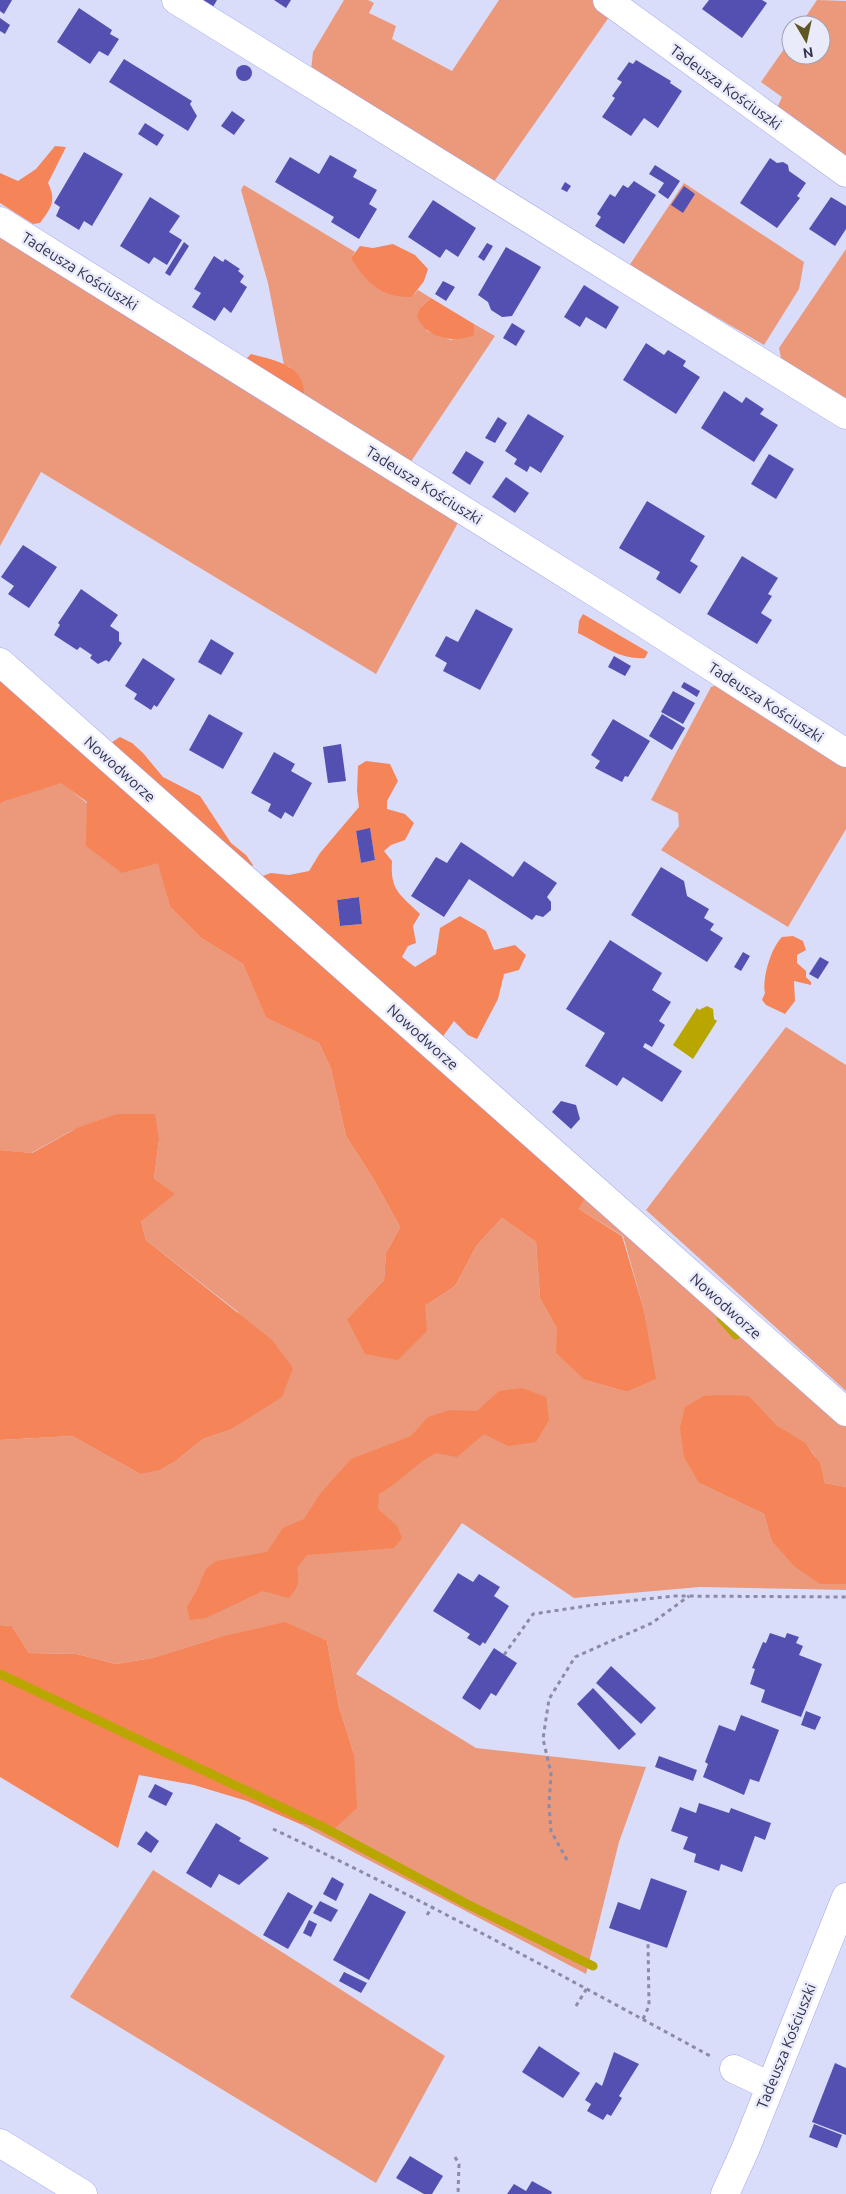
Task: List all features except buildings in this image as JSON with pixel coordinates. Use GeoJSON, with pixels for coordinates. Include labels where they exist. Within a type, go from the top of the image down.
{"type":"FeatureCollection","features":[{"type":"Feature","properties":{"kind":"street"},"geometry":{"type":"LineString","coordinates":[[176,0],[846,415]]}},
{"type":"Feature","properties":{"kind":"street","name":"Tadeusza Kościuszki"},"geometry":{"type":"LineString","coordinates":[[607,0],[846,173]]}},
{"type":"Feature","properties":{"kind":"street","name":"Tadeusza Kościuszki"},"geometry":{"type":"LineString","coordinates":[[0,221],[620,608],[846,753]]}},
{"type":"Feature","properties":{"kind":"street","name":"Nowodworze"},"geometry":{"type":"LineString","coordinates":[[0,662],[846,1412]]}},
{"type":"Feature","properties":{"kind":"street","name":"Tadeusza Kościuszki"},"geometry":{"type":"LineString","coordinates":[[725,2194],[846,1897]]}},
{"type":"Feature","properties":{"kind":"street"},"geometry":{"type":"LineString","coordinates":[[734,2069],[770,2086]]}},
{"type":"Feature","properties":{"kind":"street"},"geometry":{"type":"LineString","coordinates":[[0,2142],[83,2194]]}},
{"type":"Feature","properties":{"kind":"path"},"geometry":{"type":"LineString","coordinates":[[567,1860],[551,1831],[549,1805],[551,1773],[543,1738],[548,1699],[575,1657],[652,1624],[690,1596]]}},
{"type":"Feature","properties":{"kind":"path"},"geometry":{"type":"LineString","coordinates":[[504,1655],[533,1614],[600,1604],[690,1596],[846,1597]]}},
{"type":"Feature","properties":{"kind":"path"},"geometry":{"type":"LineString","coordinates":[[273,1829],[433,1906],[734,2069]]}},
{"type":"Feature","properties":{"kind":"path"},"geometry":{"type":"LineString","coordinates":[[427,1916],[433,1906]]}},
{"type":"Feature","properties":{"kind":"path"},"geometry":{"type":"LineString","coordinates":[[643,2019],[649,2006],[648,1941]]}},
{"type":"Feature","properties":{"kind":"path"},"geometry":{"type":"LineString","coordinates":[[576,2006],[587,1988]]}},
{"type":"Feature","properties":{"kind":"path"},"geometry":{"type":"LineString","coordinates":[[455,2157],[459,2164],[458,2194]]}},
{"type":"Feature","properties":{"kind":"shaded area"},"geometry":{"type":"Polygon","coordinates":[[[344,0],[368,0],[374,3],[369,13],[396,26],[392,39],[452,71],[499,0],[599,0],[614,10],[493,183],[311,71],[313,52],[344,0]]]}},
{"type":"Feature","properties":{"kind":"shaded area"},"geometry":{"type":"Polygon","coordinates":[[[817,0],[846,1],[846,157],[777,108],[782,97],[761,82],[781,53],[781,65],[831,65],[831,15],[807,15],[817,0]]]}},
{"type":"Feature","properties":{"kind":"shaded area"},"geometry":{"type":"Polygon","coordinates":[[[55,146],[66,147],[48,183],[51,189],[52,204],[40,223],[33,224],[0,203],[0,173],[18,181],[36,169],[55,146]]]}},
{"type":"Feature","properties":{"kind":"shaded area"},"geometry":{"type":"Polygon","coordinates":[[[684,183],[804,262],[799,289],[764,345],[629,266],[684,183]]]}},
{"type":"Feature","properties":{"kind":"shaded area"},"geometry":{"type":"Polygon","coordinates":[[[244,185],[355,252],[351,258],[412,297],[418,290],[431,298],[421,307],[427,331],[451,340],[474,330],[474,324],[495,336],[406,469],[299,403],[290,367],[284,365],[268,283],[241,190],[244,185]]]}},
{"type":"Feature","properties":{"kind":"shaded area"},"geometry":{"type":"Polygon","coordinates":[[[0,234],[460,519],[376,674],[41,472],[0,546],[0,234]]]}},
{"type":"Feature","properties":{"kind":"shaded area"},"geometry":{"type":"Polygon","coordinates":[[[393,244],[415,255],[428,269],[424,281],[412,297],[392,295],[376,287],[362,274],[351,258],[360,246],[373,248],[393,244]]]}},
{"type":"Feature","properties":{"kind":"shaded area"},"geometry":{"type":"Polygon","coordinates":[[[846,249],[846,403],[782,363],[779,348],[846,249]]]}},
{"type":"Feature","properties":{"kind":"shaded area"},"geometry":{"type":"Polygon","coordinates":[[[431,298],[474,324],[474,335],[466,338],[449,339],[426,330],[417,316],[421,307],[431,298]]]}},
{"type":"Feature","properties":{"kind":"shaded area"},"geometry":{"type":"Polygon","coordinates":[[[251,354],[279,362],[295,371],[303,386],[304,397],[244,361],[251,354]]]}},
{"type":"Feature","properties":{"kind":"shaded area"},"geometry":{"type":"Polygon","coordinates":[[[583,614],[648,652],[645,658],[618,654],[578,633],[579,621],[583,614]]]}},
{"type":"Feature","properties":{"kind":"shaded area"},"geometry":{"type":"Polygon","coordinates":[[[0,675],[106,746],[120,737],[132,743],[163,777],[200,796],[231,843],[246,855],[253,865],[247,874],[251,880],[271,873],[289,875],[309,871],[320,853],[359,807],[357,791],[358,766],[366,761],[390,764],[398,781],[387,801],[387,809],[405,814],[414,823],[405,840],[391,845],[384,851],[392,861],[395,886],[420,914],[413,926],[416,943],[408,946],[402,957],[415,967],[436,954],[440,928],[460,916],[486,931],[494,950],[515,945],[526,955],[519,970],[504,974],[498,999],[477,1039],[468,1035],[454,1021],[439,1042],[590,1191],[579,1209],[622,1236],[644,1310],[656,1379],[627,1392],[585,1380],[556,1353],[557,1329],[540,1298],[536,1242],[502,1218],[477,1245],[455,1286],[425,1306],[427,1331],[398,1360],[365,1354],[347,1319],[384,1280],[386,1253],[400,1227],[374,1180],[346,1136],[331,1069],[319,1043],[266,1017],[243,964],[201,938],[170,907],[158,863],[122,873],[86,846],[87,802],[61,783],[3,802],[0,805],[0,675]],[[370,829],[356,831],[361,863],[375,860],[370,829]],[[359,897],[337,900],[340,926],[362,924],[359,897]]]}},
{"type":"Feature","properties":{"kind":"shaded area"},"geometry":{"type":"Polygon","coordinates":[[[719,684],[846,767],[846,829],[788,927],[661,850],[679,826],[678,813],[651,800],[711,687],[719,684]]]}},
{"type":"Feature","properties":{"kind":"shaded area"},"geometry":{"type":"Polygon","coordinates":[[[61,782],[159,862],[170,907],[201,938],[243,964],[266,1016],[319,1043],[331,1069],[346,1136],[374,1180],[400,1227],[386,1253],[384,1280],[347,1319],[425,1306],[455,1286],[477,1245],[502,1218],[536,1242],[540,1298],[585,1380],[627,1392],[655,1379],[644,1310],[623,1236],[579,1209],[590,1191],[846,1418],[846,1487],[825,1483],[817,1460],[808,1447],[772,1422],[749,1396],[699,1483],[764,1514],[771,1540],[820,1584],[846,1584],[846,1590],[700,1587],[574,1598],[462,1523],[356,1674],[476,1748],[646,1767],[619,1842],[586,1974],[300,1824],[334,1829],[354,1780],[354,1754],[339,1707],[327,1641],[220,1637],[152,1658],[116,1664],[77,1654],[29,1653],[12,1626],[0,1625],[0,1440],[72,1436],[140,1474],[177,1460],[203,1439],[230,1430],[252,1415],[238,1312],[146,1240],[141,1221],[154,1179],[159,1140],[73,1130],[31,1153],[0,1150],[0,805],[3,802],[61,782]]]}},
{"type":"Feature","properties":{"kind":"shaded area"},"geometry":{"type":"Polygon","coordinates":[[[793,936],[803,941],[806,950],[797,955],[797,963],[806,971],[806,977],[811,982],[811,985],[794,981],[795,1001],[785,1014],[766,1005],[762,1000],[765,993],[766,972],[774,948],[782,937],[793,936]]]}},
{"type":"Feature","properties":{"kind":"shaded area"},"geometry":{"type":"Polygon","coordinates":[[[707,1006],[713,1009],[714,1019],[717,1021],[693,1059],[673,1045],[697,1008],[699,1010],[707,1006]]]}},
{"type":"Feature","properties":{"kind":"shaded area"},"geometry":{"type":"Polygon","coordinates":[[[786,1027],[846,1065],[846,1391],[646,1210],[786,1027]]]}},
{"type":"Feature","properties":{"kind":"shaded area"},"geometry":{"type":"Polygon","coordinates":[[[117,1114],[155,1114],[159,1140],[154,1179],[175,1194],[141,1221],[146,1240],[272,1340],[293,1368],[282,1397],[230,1430],[203,1439],[177,1460],[159,1470],[140,1474],[72,1436],[0,1440],[0,1150],[32,1153],[77,1128],[117,1114]]]}},
{"type":"Feature","properties":{"kind":"shaded area"},"geometry":{"type":"Polygon","coordinates":[[[522,1388],[546,1397],[549,1420],[536,1442],[508,1446],[484,1434],[457,1457],[436,1453],[428,1457],[379,1494],[378,1509],[397,1526],[402,1538],[394,1548],[307,1555],[297,1568],[298,1584],[289,1598],[263,1591],[206,1618],[190,1620],[187,1607],[206,1569],[216,1561],[267,1552],[283,1528],[304,1519],[320,1494],[351,1459],[411,1436],[428,1417],[450,1410],[477,1411],[499,1391],[522,1388]]]}},
{"type":"Feature","properties":{"kind":"shaded area"},"geometry":{"type":"Polygon","coordinates":[[[704,1396],[749,1396],[776,1425],[805,1443],[820,1463],[825,1483],[846,1487],[846,1584],[820,1584],[794,1566],[771,1540],[764,1514],[699,1483],[684,1457],[680,1428],[685,1407],[704,1396]]]}},
{"type":"Feature","properties":{"kind":"shaded area"},"geometry":{"type":"Polygon","coordinates":[[[285,1622],[327,1641],[339,1707],[354,1754],[357,1808],[334,1829],[300,1824],[247,1801],[194,1785],[139,1775],[118,1848],[0,1777],[0,1625],[12,1626],[29,1653],[77,1654],[116,1664],[152,1658],[220,1637],[285,1622]]]}},
{"type":"Feature","properties":{"kind":"shaded area"},"geometry":{"type":"Polygon","coordinates":[[[153,1870],[445,2056],[376,2183],[70,1997],[153,1870]]]}},
{"type":"Feature","properties":{"kind":"waterway"},"geometry":{"type":"LineString","coordinates":[[721,1318],[736,1335]]}},
{"type":"Feature","properties":{"kind":"waterway"},"geometry":{"type":"LineString","coordinates":[[0,1674],[323,1827],[467,1904],[593,1966]]}}]}
